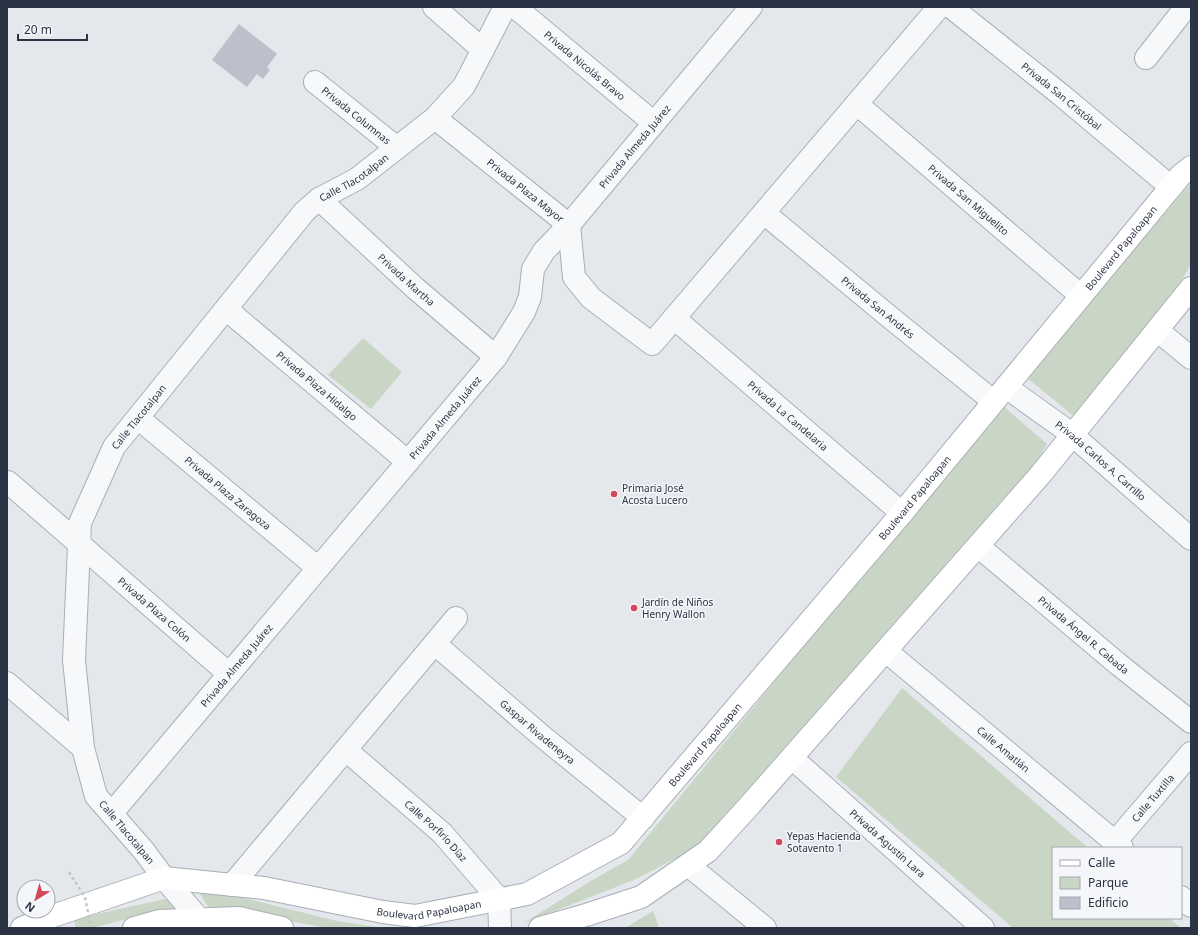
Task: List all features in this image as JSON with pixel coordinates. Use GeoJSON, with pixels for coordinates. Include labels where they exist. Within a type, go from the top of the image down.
{"type":"FeatureCollection","features":[{"type":"Feature","properties":{"kind":"street"},"geometry":{"type":"LineString","coordinates":[[434,7],[482,50]]}},
{"type":"Feature","properties":{"kind":"street","name":"Calle Tlacotalpan"},"geometry":{"type":"LineString","coordinates":[[199,919],[164,878],[144,851],[96,796],[83,748],[74,660],[80,523],[114,447],[305,211],[319,199],[357,179],[435,118],[464,86],[505,7]]}},
{"type":"Feature","properties":{"kind":"street","name":"Privada Nicolás Bravo"},"geometry":{"type":"LineString","coordinates":[[515,7],[654,123]]}},
{"type":"Feature","properties":{"kind":"street"},"geometry":{"type":"LineString","coordinates":[[674,318],[938,7]]}},
{"type":"Feature","properties":{"kind":"street","name":"Privada San Cristóbal"},"geometry":{"type":"LineString","coordinates":[[951,7],[1060,94],[1171,187]]}},
{"type":"Feature","properties":{"kind":"street","name":"Privada Almeda Juárez"},"geometry":{"type":"LineString","coordinates":[[112,813],[496,357],[524,312],[530,297],[533,269],[544,251],[569,225],[654,123],[743,10]]}},
{"type":"Feature","properties":{"kind":"street"},"geometry":{"type":"LineString","coordinates":[[1146,58],[1185,18]]}},
{"type":"Feature","properties":{"kind":"street","name":"Privada Columnas"},"geometry":{"type":"LineString","coordinates":[[315,82],[397,148]]}},
{"type":"Feature","properties":{"kind":"street","name":"Privada San Miguelito"},"geometry":{"type":"LineString","coordinates":[[857,104],[1080,295]]}},
{"type":"Feature","properties":{"kind":"street","name":"Privada Plaza Mayor"},"geometry":{"type":"LineString","coordinates":[[435,118],[569,225],[574,277],[592,298],[652,344],[674,318]]}},
{"type":"Feature","properties":{"kind":"street","name":"Boulevard Papaloapan"},"geometry":{"type":"LineString","coordinates":[[22,928],[62,921],[164,878],[264,888],[383,912],[417,922],[499,899],[527,894],[621,843],[902,513],[1080,295],[1181,175],[1191,167]]}},
{"type":"Feature","properties":{"kind":"street","name":"Privada Martha"},"geometry":{"type":"LineString","coordinates":[[319,199],[415,288],[496,357]]}},
{"type":"Feature","properties":{"kind":"street","name":"Privada San Andrés"},"geometry":{"type":"LineString","coordinates":[[764,213],[886,314],[1000,394]]}},
{"type":"Feature","properties":{"kind":"street"},"geometry":{"type":"LineString","coordinates":[[540,928],[641,897],[708,851],[792,758],[1041,474],[1191,288]]}},
{"type":"Feature","properties":{"kind":"street","name":"Privada Plaza Hidalgo"},"geometry":{"type":"LineString","coordinates":[[226,309],[408,462]]}},
{"type":"Feature","properties":{"kind":"street","name":"Privada La Candelaria"},"geometry":{"type":"LineString","coordinates":[[674,318],[902,513]]}},
{"type":"Feature","properties":{"kind":"street"},"geometry":{"type":"LineString","coordinates":[[1157,330],[1191,358]]}},
{"type":"Feature","properties":{"kind":"street","name":"Privada Carlos A. Carrillo"},"geometry":{"type":"LineString","coordinates":[[1000,394],[1073,435],[1191,539]]}},
{"type":"Feature","properties":{"kind":"street","name":"Privada Plaza Zaragoza"},"geometry":{"type":"LineString","coordinates":[[138,418],[318,568]]}},
{"type":"Feature","properties":{"kind":"street","name":"Privada Plaza Colón"},"geometry":{"type":"LineString","coordinates":[[8,482],[229,674]]}},
{"type":"Feature","properties":{"kind":"street","name":"Privada Ángel R. Cabada"},"geometry":{"type":"LineString","coordinates":[[978,546],[1118,664],[1191,722]]}},
{"type":"Feature","properties":{"kind":"street"},"geometry":{"type":"LineString","coordinates":[[232,885],[456,618]]}},
{"type":"Feature","properties":{"kind":"street","name":"Gaspar Rivadeneyra"},"geometry":{"type":"LineString","coordinates":[[435,644],[543,737],[643,818]]}},
{"type":"Feature","properties":{"kind":"street","name":"Calle Amatlán"},"geometry":{"type":"LineString","coordinates":[[886,651],[1118,845]]}},
{"type":"Feature","properties":{"kind":"street"},"geometry":{"type":"LineString","coordinates":[[7,682],[83,748]]}},
{"type":"Feature","properties":{"kind":"street","name":"Calle Porfirio Díaz"},"geometry":{"type":"LineString","coordinates":[[346,750],[442,832],[499,899]]}},
{"type":"Feature","properties":{"kind":"street","name":"Calle Tuxtilla"},"geometry":{"type":"LineString","coordinates":[[1118,845],[1191,753]]}},
{"type":"Feature","properties":{"kind":"street","name":"Privada Agustín Lara"},"geometry":{"type":"LineString","coordinates":[[792,758],[983,928]]}},
{"type":"Feature","properties":{"kind":"street"},"geometry":{"type":"LineString","coordinates":[[688,865],[765,928]]}},
{"type":"Feature","properties":{"kind":"street"},"geometry":{"type":"LineString","coordinates":[[499,899],[500,928]]}},
{"type":"Feature","properties":{"kind":"street"},"geometry":{"type":"LineString","coordinates":[[1182,899],[1191,906]]}},
{"type":"Feature","properties":{"kind":"street"},"geometry":{"type":"LineString","coordinates":[[134,928],[159,921],[239,918],[282,928]]}},
{"type":"Feature","properties":{"kind":"path"},"geometry":{"type":"LineString","coordinates":[[69,872],[85,897],[91,928]]}},
{"type":"Feature","properties":{"kind":"green space"},"geometry":{"type":"Polygon","coordinates":[[[1191,183],[1191,264],[1174,294],[1076,418],[1026,377],[1191,183]]]}},
{"type":"Feature","properties":{"kind":"green space"},"geometry":{"type":"Polygon","coordinates":[[[363,338],[402,372],[371,409],[328,375],[363,338]]]}},
{"type":"Feature","properties":{"kind":"green space"},"geometry":{"type":"Polygon","coordinates":[[[1002,405],[1047,444],[1039,458],[696,848],[634,880],[524,923],[589,882],[628,860],[1002,405]]]}},
{"type":"Feature","properties":{"kind":"green space"},"geometry":{"type":"Polygon","coordinates":[[[902,688],[1087,847],[1052,847],[1052,919],[1170,919],[1181,928],[1013,928],[836,777],[902,688]]]}},
{"type":"Feature","properties":{"kind":"green space"},"geometry":{"type":"Polygon","coordinates":[[[199,892],[232,895],[337,921],[383,928],[327,928],[258,915],[212,913],[199,892]]]}},
{"type":"Feature","properties":{"kind":"green space"},"geometry":{"type":"Polygon","coordinates":[[[170,898],[178,912],[142,915],[92,928],[76,928],[74,919],[170,898]]]}},
{"type":"Feature","properties":{"kind":"green space"},"geometry":{"type":"Polygon","coordinates":[[[653,911],[659,928],[625,928],[653,911]]]}},
{"type":"Feature","properties":{"kind":"building"},"geometry":{"type":"Polygon","coordinates":[[[239,24],[277,54],[267,67],[270,70],[263,79],[257,74],[247,87],[212,60],[239,24]]]}},
{"type":"Feature","properties":{"kind":"place","name":"Primaria José Acosta Lucero"},"geometry":{"type":"Point","coordinates":[614,494]}},
{"type":"Feature","properties":{"kind":"place","name":"Jardín de Niños Henry Wallon"},"geometry":{"type":"Point","coordinates":[634,608]}},
{"type":"Feature","properties":{"kind":"place","name":"Yepas Hacienda Sotavento 1"},"geometry":{"type":"Point","coordinates":[779,842]}}]}
